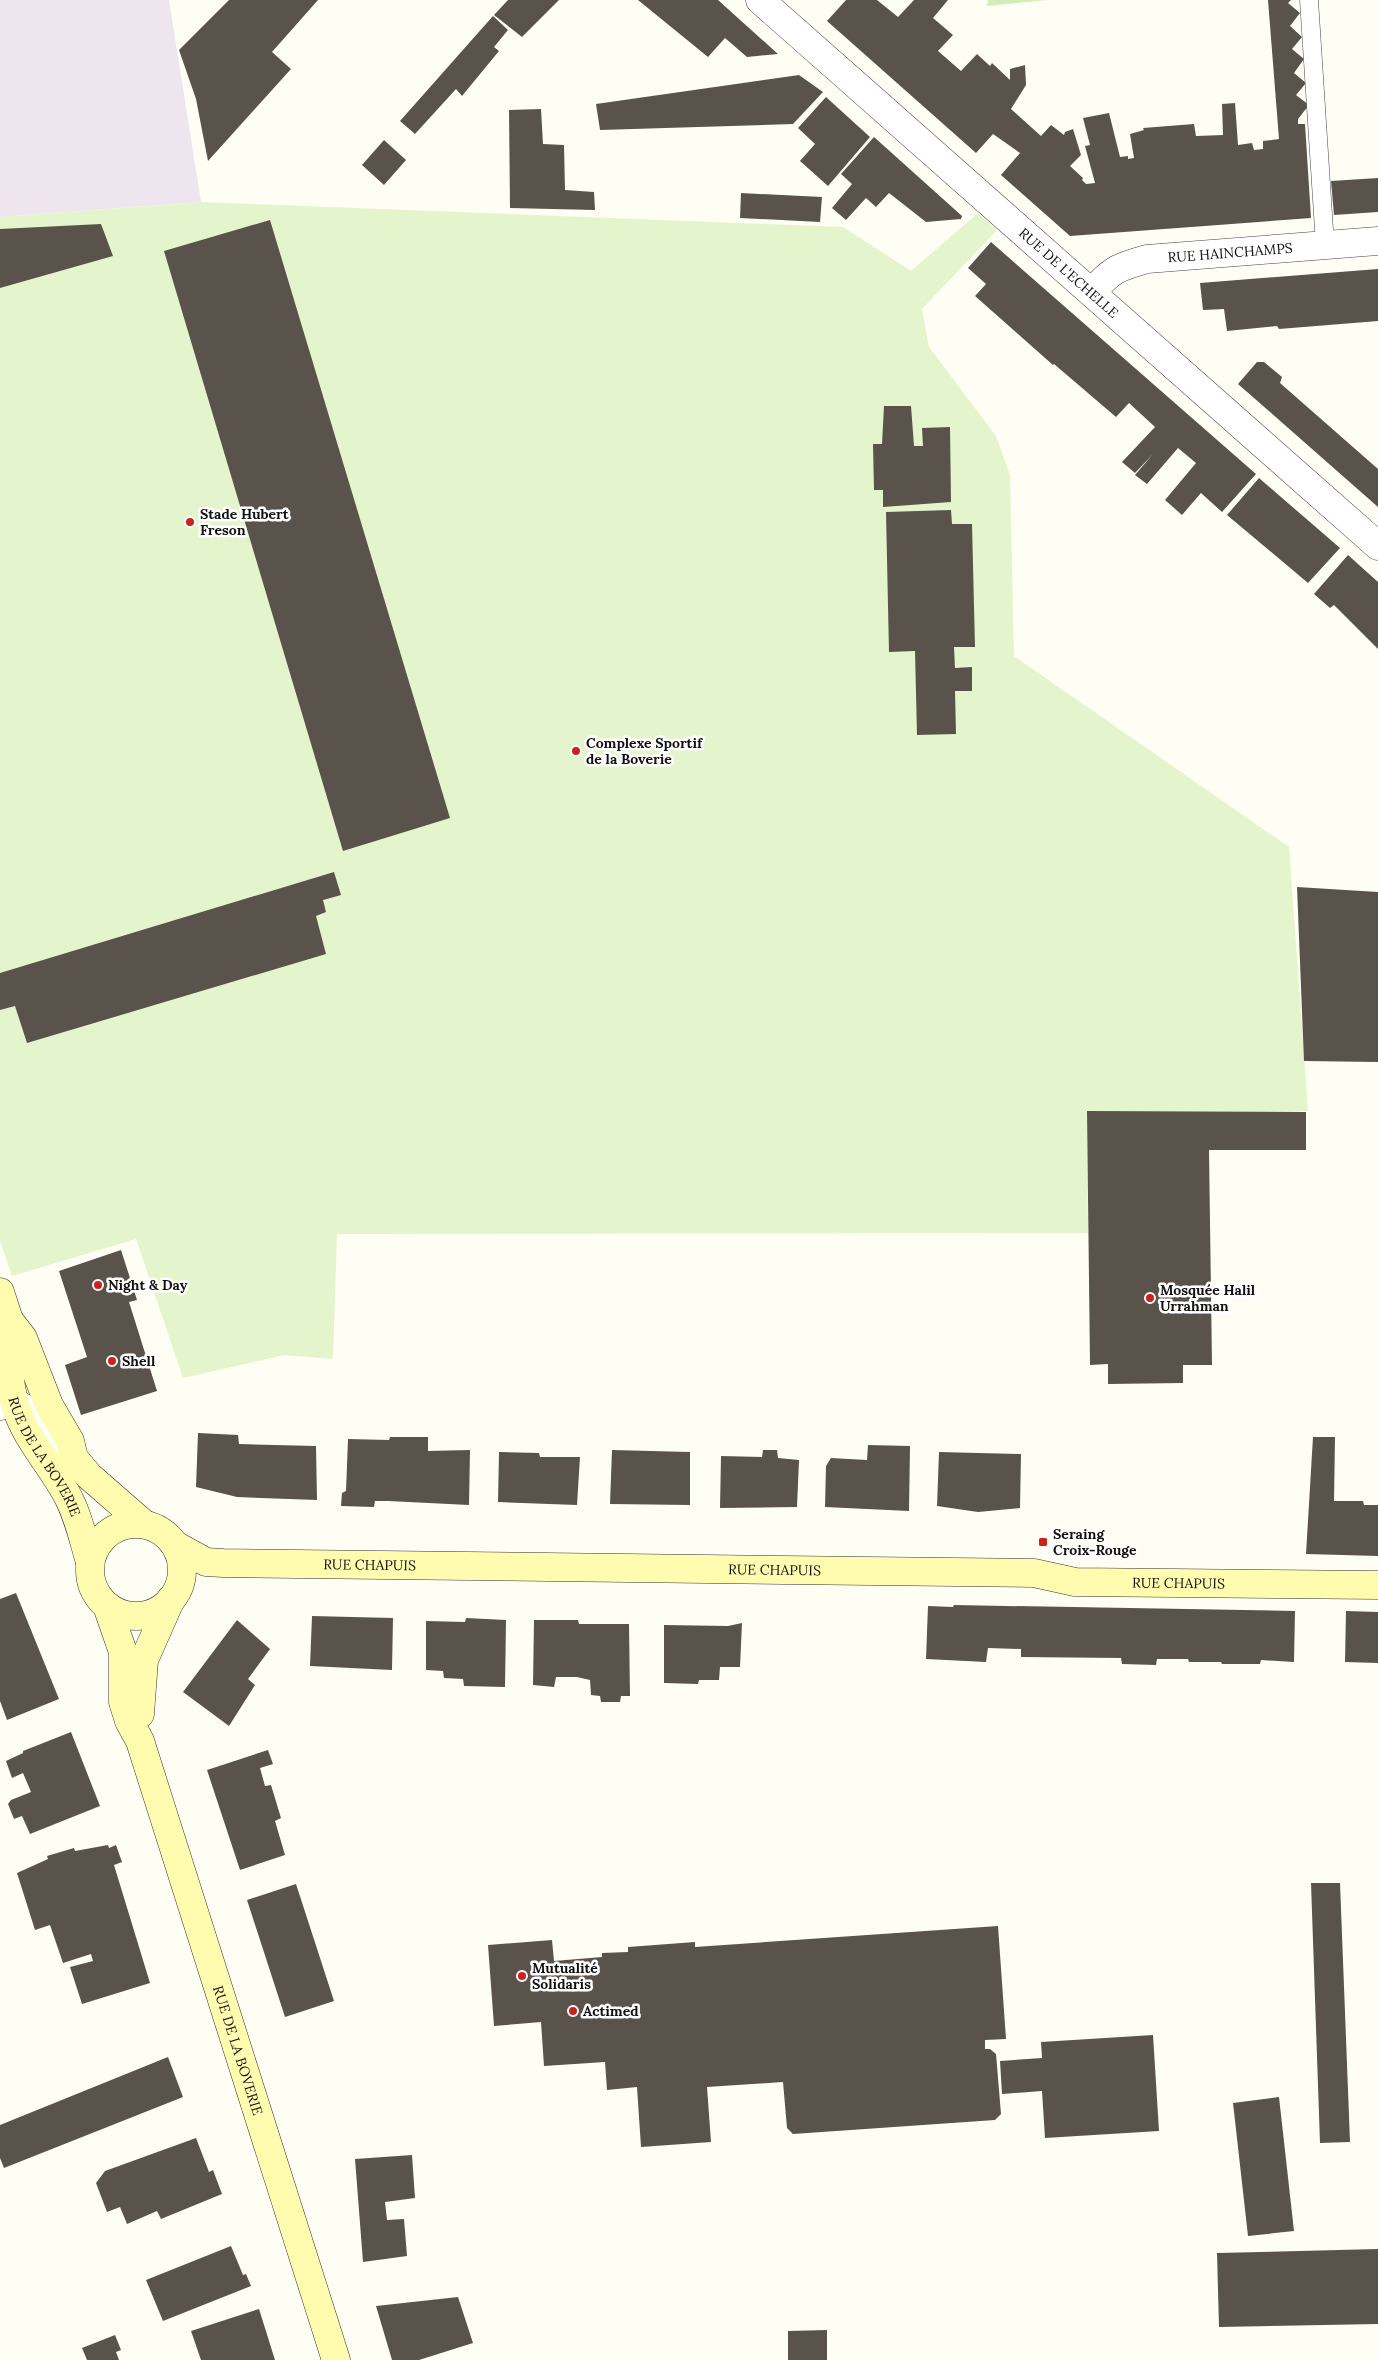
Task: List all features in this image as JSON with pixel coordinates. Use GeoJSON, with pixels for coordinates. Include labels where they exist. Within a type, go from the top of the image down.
{"type":"FeatureCollection","features":[{"type":"Feature","properties":{"kind":"street","name":"RUE DE L'ECHELLE"},"geometry":{"type":"LineString","coordinates":[[760,0],[1378,546]]}},
{"type":"Feature","properties":{"kind":"street","name":"RUE HAINCHAMPS"},"geometry":{"type":"LineString","coordinates":[[1092,292],[1109,272],[1147,259],[1378,241]]}},
{"type":"Feature","properties":{"kind":"street","name":"RUE DE LA BOVERIE"},"geometry":{"type":"LineString","coordinates":[[0,1292],[9,1320],[7,1404],[67,1493],[90,1562]]}},
{"type":"Feature","properties":{"kind":"street","name":"RUE DE LA BOVERIE"},"geometry":{"type":"LineString","coordinates":[[9,1320],[23,1338],[49,1405],[70,1441],[74,1458],[90,1476],[144,1524]]}},
{"type":"Feature","properties":{"kind":"street"},"geometry":{"type":"LineString","coordinates":[[7,1404],[36,1416],[56,1448],[74,1458]]}},
{"type":"Feature","properties":{"kind":"street"},"geometry":{"type":"LineString","coordinates":[[131,1524],[144,1524],[156,1528],[175,1545],[180,1558],[182,1572],[179,1586],[172,1599],[161,1608],[148,1615],[126,1614],[107,1606],[96,1594],[90,1578],[90,1562],[97,1544],[112,1530],[131,1524]]}},
{"type":"Feature","properties":{"kind":"street","name":"RUE CHAPUIS"},"geometry":{"type":"LineString","coordinates":[[175,1545],[206,1562],[223,1563],[1034,1573],[1075,1582],[1378,1585]]}},
{"type":"Feature","properties":{"kind":"street","name":"RUE DE LA BOVERIE"},"geometry":{"type":"LineString","coordinates":[[140,1741],[140,1696],[144,1660],[172,1599]]}},
{"type":"Feature","properties":{"kind":"street","name":"RUE DE LA BOVERIE"},"geometry":{"type":"LineString","coordinates":[[107,1606],[123,1652],[123,1702],[129,1722],[140,1741],[336,2360]]}},
{"type":"Feature","properties":{"kind":"lane"},"geometry":{"type":"LineString","coordinates":[[1309,0],[1325,246]]}},
{"type":"Feature","properties":{"kind":"shaded area"},"geometry":{"type":"Polygon","coordinates":[[[0,0],[169,0],[201,202],[0,217],[0,0]]]}},
{"type":"Feature","properties":{"kind":"green space"},"geometry":{"type":"Polygon","coordinates":[[[988,0],[1047,0],[987,6],[988,0]]]}},
{"type":"Feature","properties":{"kind":"green space","name":"Complexe Sportif de la Boverie"},"geometry":{"type":"Polygon","coordinates":[[[201,202],[843,227],[911,271],[978,213],[997,230],[922,309],[929,347],[996,436],[1010,475],[1014,656],[1289,847],[1308,1111],[1087,1111],[1088,1233],[337,1234],[333,1359],[284,1355],[183,1378],[136,1239],[12,1276],[0,1241],[0,217],[201,202]]]}},
{"type":"Feature","properties":{"kind":"building"},"geometry":{"type":"Polygon","coordinates":[[[229,0],[318,0],[272,52],[291,69],[208,161],[196,99],[179,50],[229,0]]]}},
{"type":"Feature","properties":{"kind":"building"},"geometry":{"type":"Polygon","coordinates":[[[508,0],[559,0],[522,37],[494,15],[508,0]]]}},
{"type":"Feature","properties":{"kind":"building"},"geometry":{"type":"Polygon","coordinates":[[[638,0],[718,0],[778,54],[747,57],[725,38],[708,57],[638,0]]]}},
{"type":"Feature","properties":{"kind":"building"},"geometry":{"type":"Polygon","coordinates":[[[846,0],[877,0],[898,17],[914,0],[948,0],[933,18],[953,35],[938,51],[961,71],[977,54],[990,66],[992,63],[1010,80],[1010,69],[1025,65],[1026,85],[1011,109],[1041,136],[1051,125],[1064,135],[1065,132],[1073,129],[1081,155],[1070,166],[1083,178],[1082,180],[1086,184],[1095,183],[1085,146],[1090,145],[1083,118],[1109,113],[1120,157],[1128,156],[1128,159],[1134,158],[1130,134],[1144,130],[1143,128],[1194,124],[1196,136],[1223,135],[1222,104],[1235,103],[1238,145],[1252,143],[1254,150],[1263,149],[1263,141],[1279,139],[1268,0],[1291,0],[1288,3],[1300,13],[1290,26],[1302,37],[1292,49],[1304,59],[1294,73],[1306,83],[1296,95],[1309,105],[1298,119],[1298,124],[1305,124],[1311,218],[1070,236],[1001,175],[1020,153],[993,134],[976,153],[827,21],[846,0]]]}},
{"type":"Feature","properties":{"kind":"building"},"geometry":{"type":"Polygon","coordinates":[[[493,16],[508,30],[494,47],[499,51],[462,96],[456,89],[415,134],[400,121],[493,16]]]}},
{"type":"Feature","properties":{"kind":"building"},"geometry":{"type":"Polygon","coordinates":[[[799,75],[823,92],[793,124],[600,130],[596,104],[799,75]]]}},
{"type":"Feature","properties":{"kind":"building"},"geometry":{"type":"Polygon","coordinates":[[[826,97],[870,137],[828,186],[800,161],[815,144],[798,128],[826,97]]]}},
{"type":"Feature","properties":{"kind":"building"},"geometry":{"type":"Polygon","coordinates":[[[541,109],[543,144],[564,145],[565,190],[594,192],[595,210],[510,208],[509,110],[541,109]]]}},
{"type":"Feature","properties":{"kind":"building"},"geometry":{"type":"Polygon","coordinates":[[[874,137],[962,216],[961,219],[926,222],[889,193],[876,207],[866,198],[846,220],[832,208],[852,184],[841,174],[874,137]]]}},
{"type":"Feature","properties":{"kind":"building"},"geometry":{"type":"Polygon","coordinates":[[[384,140],[406,160],[384,185],[362,165],[384,140]]]}},
{"type":"Feature","properties":{"kind":"building"},"geometry":{"type":"Polygon","coordinates":[[[1378,178],[1378,212],[1334,215],[1331,181],[1378,178]]]}},
{"type":"Feature","properties":{"kind":"building"},"geometry":{"type":"Polygon","coordinates":[[[741,193],[822,197],[820,222],[740,218],[741,193]]]}},
{"type":"Feature","properties":{"kind":"building"},"geometry":{"type":"Polygon","coordinates":[[[270,220],[450,818],[343,851],[164,251],[270,220]]]}},
{"type":"Feature","properties":{"kind":"building"},"geometry":{"type":"Polygon","coordinates":[[[101,224],[113,256],[0,288],[0,229],[101,224]]]}},
{"type":"Feature","properties":{"kind":"building"},"geometry":{"type":"Polygon","coordinates":[[[991,242],[1256,474],[1222,512],[1201,493],[1182,515],[1165,500],[1196,463],[1178,448],[1147,484],[1135,475],[1153,454],[1135,473],[1122,462],[1155,427],[1129,403],[1116,417],[1054,364],[1064,353],[1053,365],[975,296],[986,284],[968,268],[991,242]]]}},
{"type":"Feature","properties":{"kind":"building"},"geometry":{"type":"Polygon","coordinates":[[[1378,269],[1378,321],[1279,329],[1277,326],[1227,331],[1224,309],[1203,310],[1200,283],[1378,269]]]}},
{"type":"Feature","properties":{"kind":"building"},"geometry":{"type":"Polygon","coordinates":[[[1257,362],[1264,362],[1282,377],[1280,383],[1378,469],[1378,507],[1238,384],[1257,362]]]}},
{"type":"Feature","properties":{"kind":"building"},"geometry":{"type":"Polygon","coordinates":[[[884,406],[911,406],[914,446],[923,446],[922,428],[950,427],[951,502],[883,507],[883,490],[874,490],[873,444],[882,444],[884,406]]]}},
{"type":"Feature","properties":{"kind":"building"},"geometry":{"type":"Polygon","coordinates":[[[1259,478],[1340,548],[1308,583],[1227,515],[1259,478]]]}},
{"type":"Feature","properties":{"kind":"building"},"geometry":{"type":"Polygon","coordinates":[[[951,510],[952,524],[972,524],[975,647],[954,647],[955,668],[972,667],[972,691],[955,691],[956,734],[917,735],[915,651],[889,652],[886,512],[951,510]]]}},
{"type":"Feature","properties":{"kind":"building"},"geometry":{"type":"Polygon","coordinates":[[[1348,555],[1378,582],[1378,649],[1334,605],[1330,608],[1314,594],[1348,555]]]}},
{"type":"Feature","properties":{"kind":"building"},"geometry":{"type":"Polygon","coordinates":[[[334,872],[341,895],[323,900],[326,912],[316,916],[326,954],[27,1043],[15,1006],[0,1010],[0,973],[334,872]]]}},
{"type":"Feature","properties":{"kind":"building"},"geometry":{"type":"Polygon","coordinates":[[[1297,887],[1378,892],[1378,1062],[1304,1061],[1297,887]]]}},
{"type":"Feature","properties":{"kind":"building","name":"Mosquée Halil Urrahman"},"geometry":{"type":"Polygon","coordinates":[[[1087,1111],[1306,1112],[1306,1150],[1209,1150],[1212,1365],[1183,1365],[1183,1383],[1108,1384],[1108,1364],[1090,1365],[1087,1111]]]}},
{"type":"Feature","properties":{"kind":"building","name":"Shell"},"geometry":{"type":"Polygon","coordinates":[[[121,1250],[137,1300],[129,1302],[157,1391],[81,1415],[65,1365],[87,1357],[59,1271],[121,1250]]]}},
{"type":"Feature","properties":{"kind":"building"},"geometry":{"type":"Polygon","coordinates":[[[198,1433],[238,1435],[239,1444],[316,1446],[317,1500],[237,1497],[196,1487],[198,1433]]]}},
{"type":"Feature","properties":{"kind":"building"},"geometry":{"type":"Polygon","coordinates":[[[390,1437],[428,1437],[428,1451],[470,1450],[469,1505],[375,1501],[374,1507],[341,1506],[342,1493],[346,1491],[348,1439],[389,1440],[390,1437]]]}},
{"type":"Feature","properties":{"kind":"building"},"geometry":{"type":"Polygon","coordinates":[[[1313,1437],[1335,1437],[1334,1501],[1363,1501],[1364,1505],[1378,1505],[1378,1556],[1306,1554],[1313,1437]]]}},
{"type":"Feature","properties":{"kind":"building"},"geometry":{"type":"Polygon","coordinates":[[[868,1445],[910,1446],[909,1511],[825,1507],[826,1466],[831,1458],[867,1460],[868,1445]]]}},
{"type":"Feature","properties":{"kind":"building"},"geometry":{"type":"Polygon","coordinates":[[[612,1450],[690,1452],[690,1505],[610,1504],[612,1450]]]}},
{"type":"Feature","properties":{"kind":"building"},"geometry":{"type":"Polygon","coordinates":[[[763,1450],[777,1450],[778,1458],[799,1460],[797,1507],[720,1508],[721,1456],[762,1457],[763,1450]]]}},
{"type":"Feature","properties":{"kind":"building"},"geometry":{"type":"Polygon","coordinates":[[[499,1452],[539,1453],[540,1457],[580,1457],[577,1505],[498,1502],[499,1452]]]}},
{"type":"Feature","properties":{"kind":"building"},"geometry":{"type":"Polygon","coordinates":[[[939,1452],[1021,1454],[1020,1508],[978,1512],[937,1506],[939,1452]]]}},
{"type":"Feature","properties":{"kind":"building"},"geometry":{"type":"Polygon","coordinates":[[[16,1593],[59,1699],[7,1720],[0,1701],[0,1599],[16,1593]]]}},
{"type":"Feature","properties":{"kind":"building"},"geometry":{"type":"Polygon","coordinates":[[[954,1605],[1295,1611],[1294,1662],[1261,1660],[1260,1664],[1222,1664],[1221,1662],[1189,1662],[1188,1659],[1157,1659],[1156,1665],[1122,1664],[1121,1658],[1021,1657],[1021,1649],[988,1648],[986,1662],[926,1659],[928,1606],[953,1607],[954,1605]]]}},
{"type":"Feature","properties":{"kind":"building"},"geometry":{"type":"Polygon","coordinates":[[[1346,1611],[1378,1612],[1378,1663],[1345,1662],[1346,1611]]]}},
{"type":"Feature","properties":{"kind":"building"},"geometry":{"type":"Polygon","coordinates":[[[312,1616],[393,1618],[392,1670],[310,1666],[312,1616]]]}},
{"type":"Feature","properties":{"kind":"building"},"geometry":{"type":"Polygon","coordinates":[[[466,1618],[506,1620],[505,1687],[464,1686],[463,1679],[444,1678],[443,1671],[426,1670],[426,1621],[465,1622],[466,1618]]]}},
{"type":"Feature","properties":{"kind":"building"},"geometry":{"type":"Polygon","coordinates":[[[237,1620],[270,1649],[248,1679],[255,1685],[229,1726],[183,1692],[237,1620]]]}},
{"type":"Feature","properties":{"kind":"building"},"geometry":{"type":"Polygon","coordinates":[[[534,1620],[578,1620],[579,1624],[629,1624],[630,1696],[621,1696],[620,1702],[601,1702],[600,1696],[591,1695],[590,1680],[577,1677],[556,1677],[554,1687],[533,1685],[534,1620]]]}},
{"type":"Feature","properties":{"kind":"building"},"geometry":{"type":"Polygon","coordinates":[[[742,1623],[740,1667],[720,1667],[719,1680],[699,1680],[698,1684],[664,1683],[664,1625],[728,1626],[742,1623]]]}},
{"type":"Feature","properties":{"kind":"building"},"geometry":{"type":"Polygon","coordinates":[[[71,1732],[100,1806],[30,1834],[22,1816],[14,1819],[8,1804],[11,1800],[31,1792],[23,1773],[12,1778],[6,1761],[23,1753],[23,1751],[71,1732]]]}},
{"type":"Feature","properties":{"kind":"building"},"geometry":{"type":"Polygon","coordinates":[[[268,1750],[273,1764],[260,1768],[265,1786],[271,1785],[281,1818],[275,1821],[285,1855],[240,1870],[207,1770],[268,1750]]]}},
{"type":"Feature","properties":{"kind":"building"},"geometry":{"type":"Polygon","coordinates":[[[108,1845],[109,1848],[116,1845],[122,1862],[114,1865],[150,1983],[82,2004],[70,1967],[93,1961],[91,1954],[63,1963],[50,1925],[35,1930],[17,1873],[48,1859],[47,1856],[74,1848],[75,1851],[108,1845]]]}},
{"type":"Feature","properties":{"kind":"building"},"geometry":{"type":"Polygon","coordinates":[[[1311,1883],[1340,1883],[1350,2142],[1320,2143],[1311,1883]]]}},
{"type":"Feature","properties":{"kind":"building"},"geometry":{"type":"Polygon","coordinates":[[[296,1884],[334,2001],[285,2017],[247,1900],[296,1884]]]}},
{"type":"Feature","properties":{"kind":"building"},"geometry":{"type":"Polygon","coordinates":[[[998,1926],[1006,2039],[985,2040],[985,2049],[990,2049],[996,2054],[1001,2114],[995,2120],[793,2134],[787,2128],[783,2082],[707,2087],[711,2142],[641,2147],[637,2087],[607,2090],[605,2062],[544,2066],[541,2022],[494,2026],[488,1945],[552,1940],[554,1961],[602,1957],[602,1953],[628,1952],[628,1947],[695,1942],[695,1947],[998,1926]]]}},
{"type":"Feature","properties":{"kind":"building"},"geometry":{"type":"Polygon","coordinates":[[[1153,2035],[1159,2131],[1045,2138],[1042,2091],[1002,2094],[1000,2061],[1042,2058],[1041,2042],[1153,2035]]]}},
{"type":"Feature","properties":{"kind":"building"},"geometry":{"type":"Polygon","coordinates":[[[168,2057],[183,2097],[4,2168],[0,2158],[0,2125],[168,2057]]]}},
{"type":"Feature","properties":{"kind":"building"},"geometry":{"type":"Polygon","coordinates":[[[1279,2097],[1294,2231],[1248,2236],[1233,2103],[1279,2097]]]}},
{"type":"Feature","properties":{"kind":"building"},"geometry":{"type":"Polygon","coordinates":[[[196,2138],[209,2172],[213,2170],[222,2194],[161,2219],[157,2211],[127,2224],[120,2207],[107,2212],[96,2183],[105,2171],[196,2138]]]}},
{"type":"Feature","properties":{"kind":"building"},"geometry":{"type":"Polygon","coordinates":[[[412,2155],[415,2198],[385,2202],[387,2220],[404,2219],[407,2256],[363,2262],[355,2159],[412,2155]]]}},
{"type":"Feature","properties":{"kind":"building"},"geometry":{"type":"Polygon","coordinates":[[[231,2246],[243,2275],[246,2274],[251,2286],[163,2321],[146,2280],[231,2246]]]}},
{"type":"Feature","properties":{"kind":"building"},"geometry":{"type":"Polygon","coordinates":[[[1378,2249],[1378,2324],[1219,2327],[1217,2253],[1378,2249]]]}},
{"type":"Feature","properties":{"kind":"building"},"geometry":{"type":"Polygon","coordinates":[[[458,2297],[473,2343],[419,2360],[392,2360],[376,2306],[458,2297]]]}},
{"type":"Feature","properties":{"kind":"building"},"geometry":{"type":"Polygon","coordinates":[[[259,2309],[275,2360],[201,2360],[191,2331],[259,2309]]]}},
{"type":"Feature","properties":{"kind":"building"},"geometry":{"type":"Polygon","coordinates":[[[827,2330],[827,2360],[788,2360],[788,2331],[827,2330]]]}},
{"type":"Feature","properties":{"kind":"building"},"geometry":{"type":"Polygon","coordinates":[[[115,2335],[121,2350],[116,2352],[119,2360],[87,2360],[82,2348],[115,2335]]]}},
{"type":"Feature","properties":{"kind":"place","name":"Stade Hubert Freson"},"geometry":{"type":"Point","coordinates":[190,522]}},
{"type":"Feature","properties":{"kind":"place","name":"Complexe Sportif de la Boverie"},"geometry":{"type":"Point","coordinates":[576,751]}},
{"type":"Feature","properties":{"kind":"place","name":"Night & Day"},"geometry":{"type":"Point","coordinates":[98,1285]}},
{"type":"Feature","properties":{"kind":"place","name":"Mosquée Halil Urrahman"},"geometry":{"type":"Point","coordinates":[1150,1298]}},
{"type":"Feature","properties":{"kind":"place","name":"Shell"},"geometry":{"type":"Point","coordinates":[112,1361]}},
{"type":"Feature","properties":{"kind":"place","name":"Seraing Croix-Rouge"},"geometry":{"type":"Point","coordinates":[1043,1542]}},
{"type":"Feature","properties":{"kind":"place","name":"Mutualité Solidaris"},"geometry":{"type":"Point","coordinates":[522,1976]}},
{"type":"Feature","properties":{"kind":"place","name":"Actimed"},"geometry":{"type":"Point","coordinates":[573,2011]}}]}
